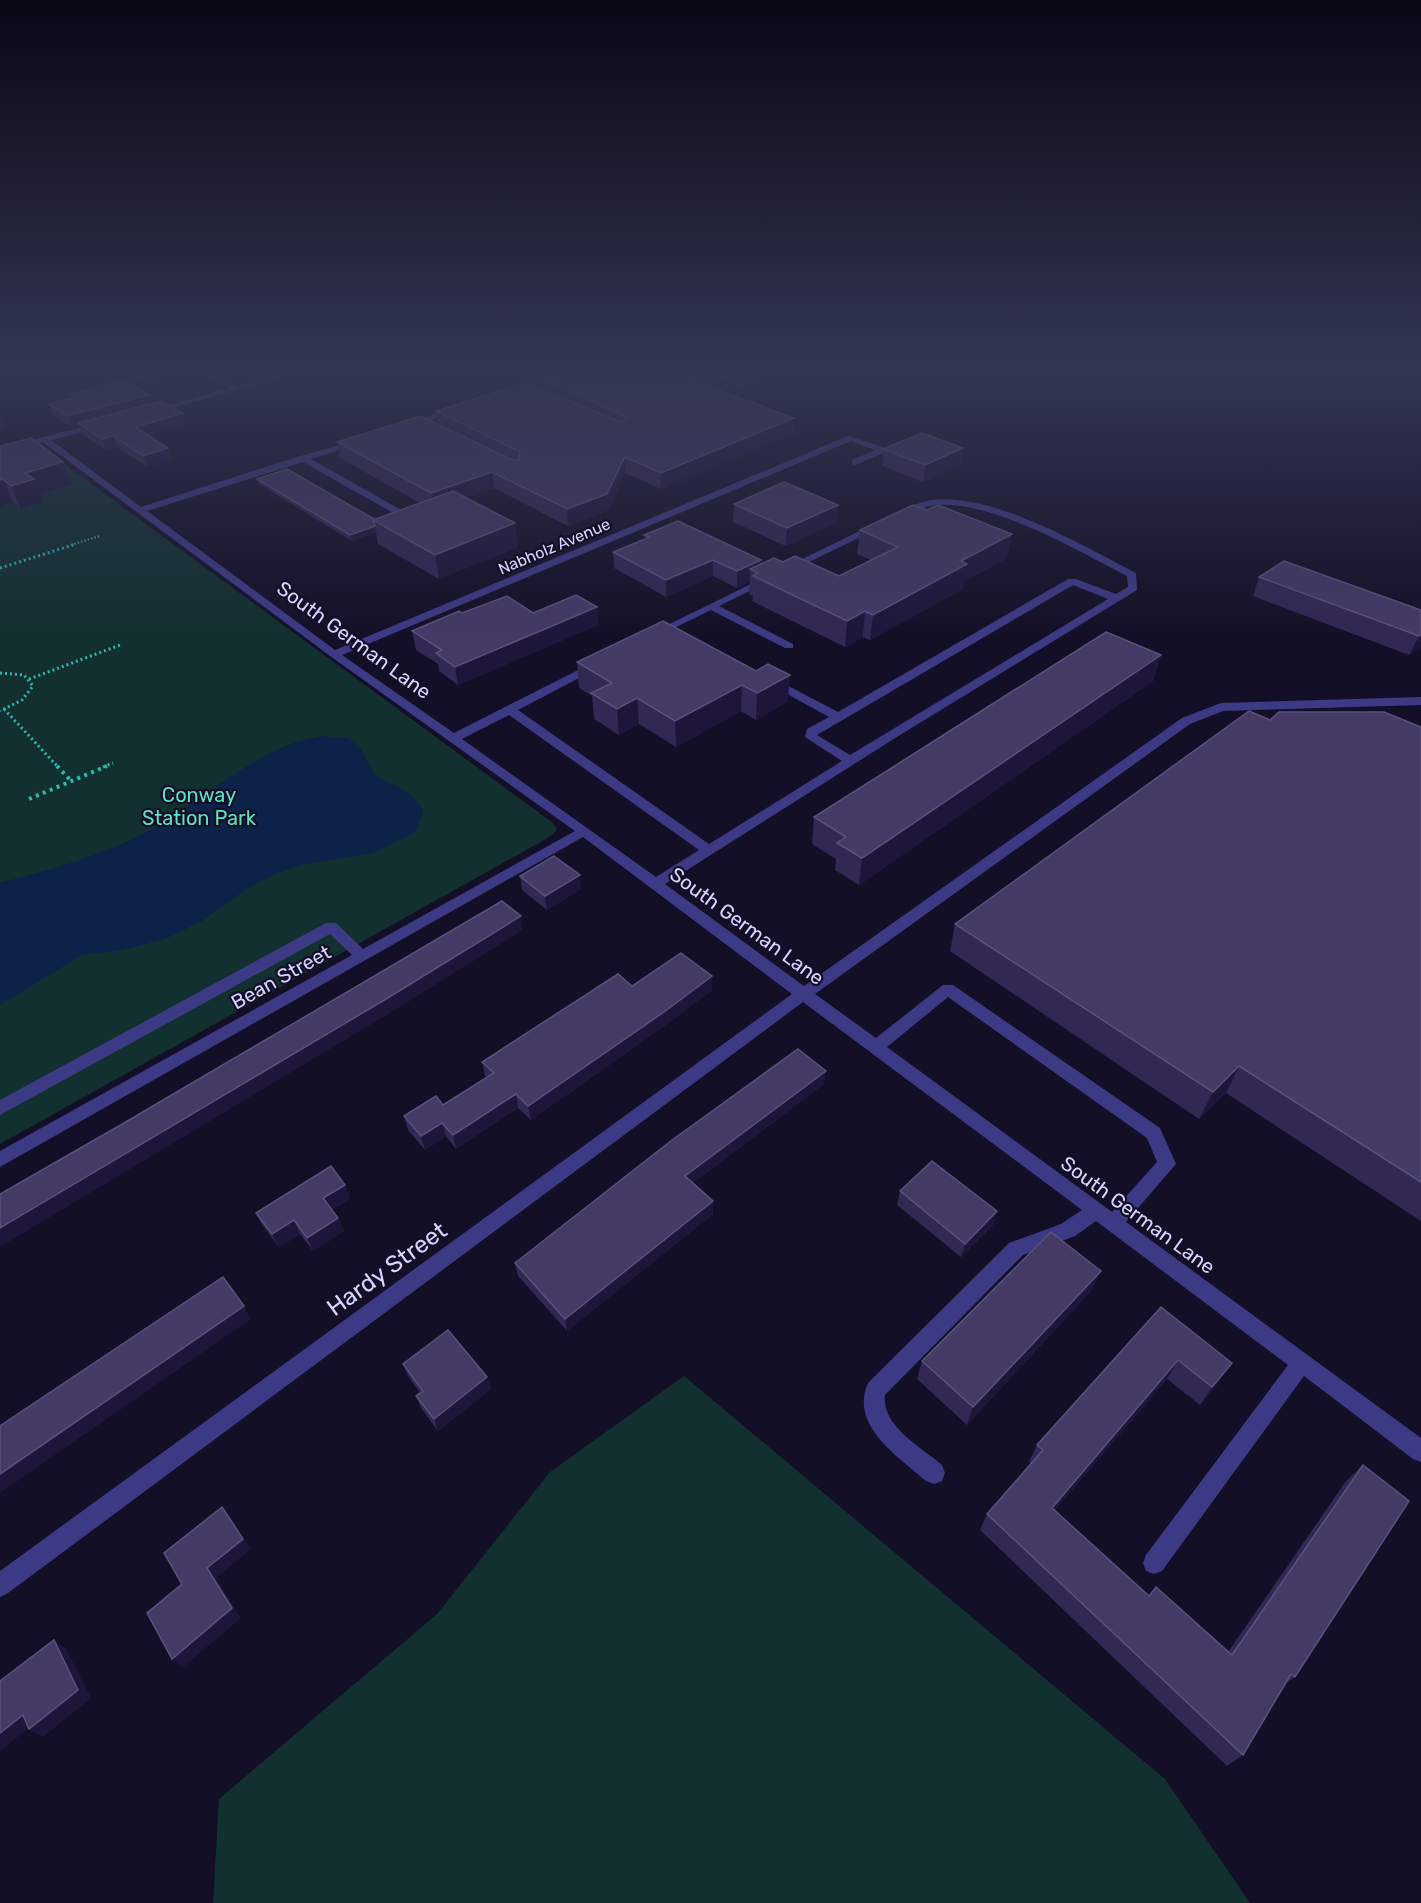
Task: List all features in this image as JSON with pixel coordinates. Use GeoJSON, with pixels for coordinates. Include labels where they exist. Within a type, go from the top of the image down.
{"type":"FeatureCollection","features":[{"type":"Feature","properties":{"kind":"street","name":"South German Lane"},"geometry":{"type":"LineString","coordinates":[[75,462],[334,654],[584,831],[1421,1451]]}},
{"type":"Feature","properties":{"kind":"street"},"geometry":{"type":"LineString","coordinates":[[141,510],[291,462]]}},
{"type":"Feature","properties":{"kind":"street"},"geometry":{"type":"LineString","coordinates":[[310,462],[407,517]]}},
{"type":"Feature","properties":{"kind":"street","name":"Nabholz Avenue"},"geometry":{"type":"LineString","coordinates":[[334,654],[794,462]]}},
{"type":"Feature","properties":{"kind":"street"},"geometry":{"type":"LineString","coordinates":[[640,642],[880,524],[930,502],[959,502],[980,507],[1092,554],[1132,575],[1133,588],[655,884]]}},
{"type":"Feature","properties":{"kind":"street"},"geometry":{"type":"LineString","coordinates":[[851,761],[811,737],[811,732],[1072,580],[1116,598]]}},
{"type":"Feature","properties":{"kind":"street"},"geometry":{"type":"LineString","coordinates":[[712,607],[789,646]]}},
{"type":"Feature","properties":{"kind":"street"},"geometry":{"type":"LineString","coordinates":[[455,738],[609,658]]}},
{"type":"Feature","properties":{"kind":"street"},"geometry":{"type":"LineString","coordinates":[[763,677],[837,716]]}},
{"type":"Feature","properties":{"kind":"street","name":"Hardy Street"},"geometry":{"type":"LineString","coordinates":[[0,1585],[804,994],[1186,721],[1221,707],[1421,701]]}},
{"type":"Feature","properties":{"kind":"street"},"geometry":{"type":"LineString","coordinates":[[510,710],[709,850]]}},
{"type":"Feature","properties":{"kind":"street","name":"Bean Street"},"geometry":{"type":"LineString","coordinates":[[0,1160],[584,831]]}},
{"type":"Feature","properties":{"kind":"street"},"geometry":{"type":"LineString","coordinates":[[0,1108],[331,927],[362,956]]}},
{"type":"Feature","properties":{"kind":"street"},"geometry":{"type":"LineString","coordinates":[[876,1047],[948,989],[1154,1133],[1167,1164],[1114,1223]]}},
{"type":"Feature","properties":{"kind":"street"},"geometry":{"type":"LineString","coordinates":[[934,1473],[881,1424],[874,1414],[872,1401],[875,1390],[1016,1249],[1068,1230],[1096,1210]]}},
{"type":"Feature","properties":{"kind":"street"},"geometry":{"type":"LineString","coordinates":[[1154,1563],[1302,1362]]}},
{"type":"Feature","properties":{"kind":"path"},"geometry":{"type":"LineString","coordinates":[[0,568],[100,536]]}},
{"type":"Feature","properties":{"kind":"path"},"geometry":{"type":"LineString","coordinates":[[29,679],[120,645]]}},
{"type":"Feature","properties":{"kind":"path"},"geometry":{"type":"LineString","coordinates":[[0,673],[15,673],[29,679],[33,686],[30,693],[2,710],[71,781]]}},
{"type":"Feature","properties":{"kind":"path"},"geometry":{"type":"LineString","coordinates":[[29,799],[113,764]]}},
{"type":"Feature","properties":{"kind":"green space","name":"Conway Station Park"},"geometry":{"type":"Polygon","coordinates":[[[0,462],[61,462],[553,823],[557,830],[553,835],[0,1144],[0,462]]]}},
{"type":"Feature","properties":{"kind":"green space"},"geometry":{"type":"Polygon","coordinates":[[[684,1376],[1165,1779],[1250,1903],[213,1903],[219,1799],[437,1614],[550,1472],[684,1376]]]}},
{"type":"Feature","properties":{"kind":"water"},"geometry":{"type":"Polygon","coordinates":[[[322,736],[348,738],[361,749],[374,774],[412,795],[423,810],[417,831],[373,853],[305,864],[273,875],[248,888],[202,921],[165,939],[122,950],[82,955],[0,1005],[0,883],[63,866],[125,843],[163,823],[259,759],[301,741],[322,736]]]}},
{"type":"Feature","properties":{"kind":"building"},"geometry":{"type":"Polygon","coordinates":[[[0,462],[63,462],[25,473],[34,479],[11,486],[3,479],[0,480],[0,462]]]}},
{"type":"Feature","properties":{"kind":"building"},"geometry":{"type":"Polygon","coordinates":[[[374,462],[623,462],[607,494],[567,509],[492,472],[431,493],[374,462]]]}},
{"type":"Feature","properties":{"kind":"building"},"geometry":{"type":"Polygon","coordinates":[[[636,462],[688,462],[661,473],[636,462]]]}},
{"type":"Feature","properties":{"kind":"building"},"geometry":{"type":"Polygon","coordinates":[[[917,462],[932,462],[925,465],[917,462]]]}},
{"type":"Feature","properties":{"kind":"building"},"geometry":{"type":"Polygon","coordinates":[[[287,469],[374,519],[375,526],[350,535],[257,479],[287,469]]]}},
{"type":"Feature","properties":{"kind":"building"},"geometry":{"type":"Polygon","coordinates":[[[784,482],[838,505],[787,528],[734,504],[784,482]]]}},
{"type":"Feature","properties":{"kind":"building"},"geometry":{"type":"Polygon","coordinates":[[[453,491],[515,523],[435,555],[373,520],[453,491]]]}},
{"type":"Feature","properties":{"kind":"building"},"geometry":{"type":"Polygon","coordinates":[[[913,505],[927,510],[938,505],[1012,534],[961,561],[967,564],[873,615],[865,611],[847,621],[753,576],[758,573],[750,569],[774,558],[783,562],[795,556],[839,576],[898,547],[860,530],[913,505]]]}},
{"type":"Feature","properties":{"kind":"building"},"geometry":{"type":"Polygon","coordinates":[[[678,521],[761,560],[737,571],[713,560],[666,580],[613,552],[650,537],[644,535],[678,521]]]}},
{"type":"Feature","properties":{"kind":"building"},"geometry":{"type":"Polygon","coordinates":[[[1284,561],[1421,610],[1421,634],[1419,636],[1259,577],[1284,561]]]}},
{"type":"Feature","properties":{"kind":"building"},"geometry":{"type":"Polygon","coordinates":[[[576,595],[597,607],[455,667],[436,653],[442,650],[412,631],[459,611],[462,613],[507,596],[533,613],[576,595]]]}},
{"type":"Feature","properties":{"kind":"building"},"geometry":{"type":"Polygon","coordinates":[[[663,621],[756,671],[768,664],[790,675],[757,693],[742,685],[675,721],[637,698],[617,709],[591,693],[612,683],[577,662],[663,621]]]}},
{"type":"Feature","properties":{"kind":"building"},"geometry":{"type":"Polygon","coordinates":[[[1106,632],[1161,655],[862,858],[837,843],[846,837],[814,817],[1106,632]]]}},
{"type":"Feature","properties":{"kind":"building"},"geometry":{"type":"Polygon","coordinates":[[[1249,711],[1270,720],[1279,712],[1384,712],[1421,727],[1421,1182],[1239,1066],[1213,1092],[955,924],[1249,711]]]}},
{"type":"Feature","properties":{"kind":"building"},"geometry":{"type":"Polygon","coordinates":[[[554,856],[580,875],[545,896],[520,876],[554,856]]]}},
{"type":"Feature","properties":{"kind":"building"},"geometry":{"type":"Polygon","coordinates":[[[502,901],[521,916],[386,999],[0,1228],[0,1194],[502,901]]]}},
{"type":"Feature","properties":{"kind":"building"},"geometry":{"type":"Polygon","coordinates":[[[681,953],[712,976],[528,1106],[516,1094],[453,1135],[442,1123],[421,1136],[404,1116],[436,1096],[443,1105],[494,1073],[482,1062],[618,974],[632,986],[681,953]]]}},
{"type":"Feature","properties":{"kind":"building"},"geometry":{"type":"Polygon","coordinates":[[[798,1049],[826,1071],[685,1176],[713,1201],[565,1319],[515,1263],[672,1140],[798,1049]]]}},
{"type":"Feature","properties":{"kind":"building"},"geometry":{"type":"Polygon","coordinates":[[[932,1161],[997,1211],[965,1244],[900,1191],[932,1161]]]}},
{"type":"Feature","properties":{"kind":"building"},"geometry":{"type":"Polygon","coordinates":[[[331,1166],[345,1185],[323,1198],[338,1218],[307,1238],[294,1220],[272,1234],[256,1213],[331,1166]]]}},
{"type":"Feature","properties":{"kind":"building"},"geometry":{"type":"Polygon","coordinates":[[[1051,1232],[1101,1271],[973,1407],[922,1361],[1051,1232]]]}},
{"type":"Feature","properties":{"kind":"building"},"geometry":{"type":"Polygon","coordinates":[[[223,1277],[244,1306],[0,1474],[0,1426],[223,1277]]]}},
{"type":"Feature","properties":{"kind":"building"},"geometry":{"type":"Polygon","coordinates":[[[1161,1307],[1232,1363],[1212,1387],[1178,1360],[1052,1508],[1149,1596],[1156,1587],[1232,1655],[1363,1465],[1409,1501],[1295,1677],[1291,1674],[1243,1755],[987,1514],[1043,1450],[1037,1445],[1161,1307]]]}},
{"type":"Feature","properties":{"kind":"building"},"geometry":{"type":"Polygon","coordinates":[[[448,1330],[487,1377],[434,1419],[416,1396],[423,1391],[403,1364],[448,1330]]]}},
{"type":"Feature","properties":{"kind":"building"},"geometry":{"type":"Polygon","coordinates":[[[222,1507],[243,1539],[207,1568],[232,1608],[172,1659],[147,1613],[182,1584],[164,1553],[222,1507]]]}},
{"type":"Feature","properties":{"kind":"building"},"geometry":{"type":"Polygon","coordinates":[[[54,1640],[78,1690],[29,1729],[23,1715],[0,1733],[0,1681],[54,1640]]]}}]}
